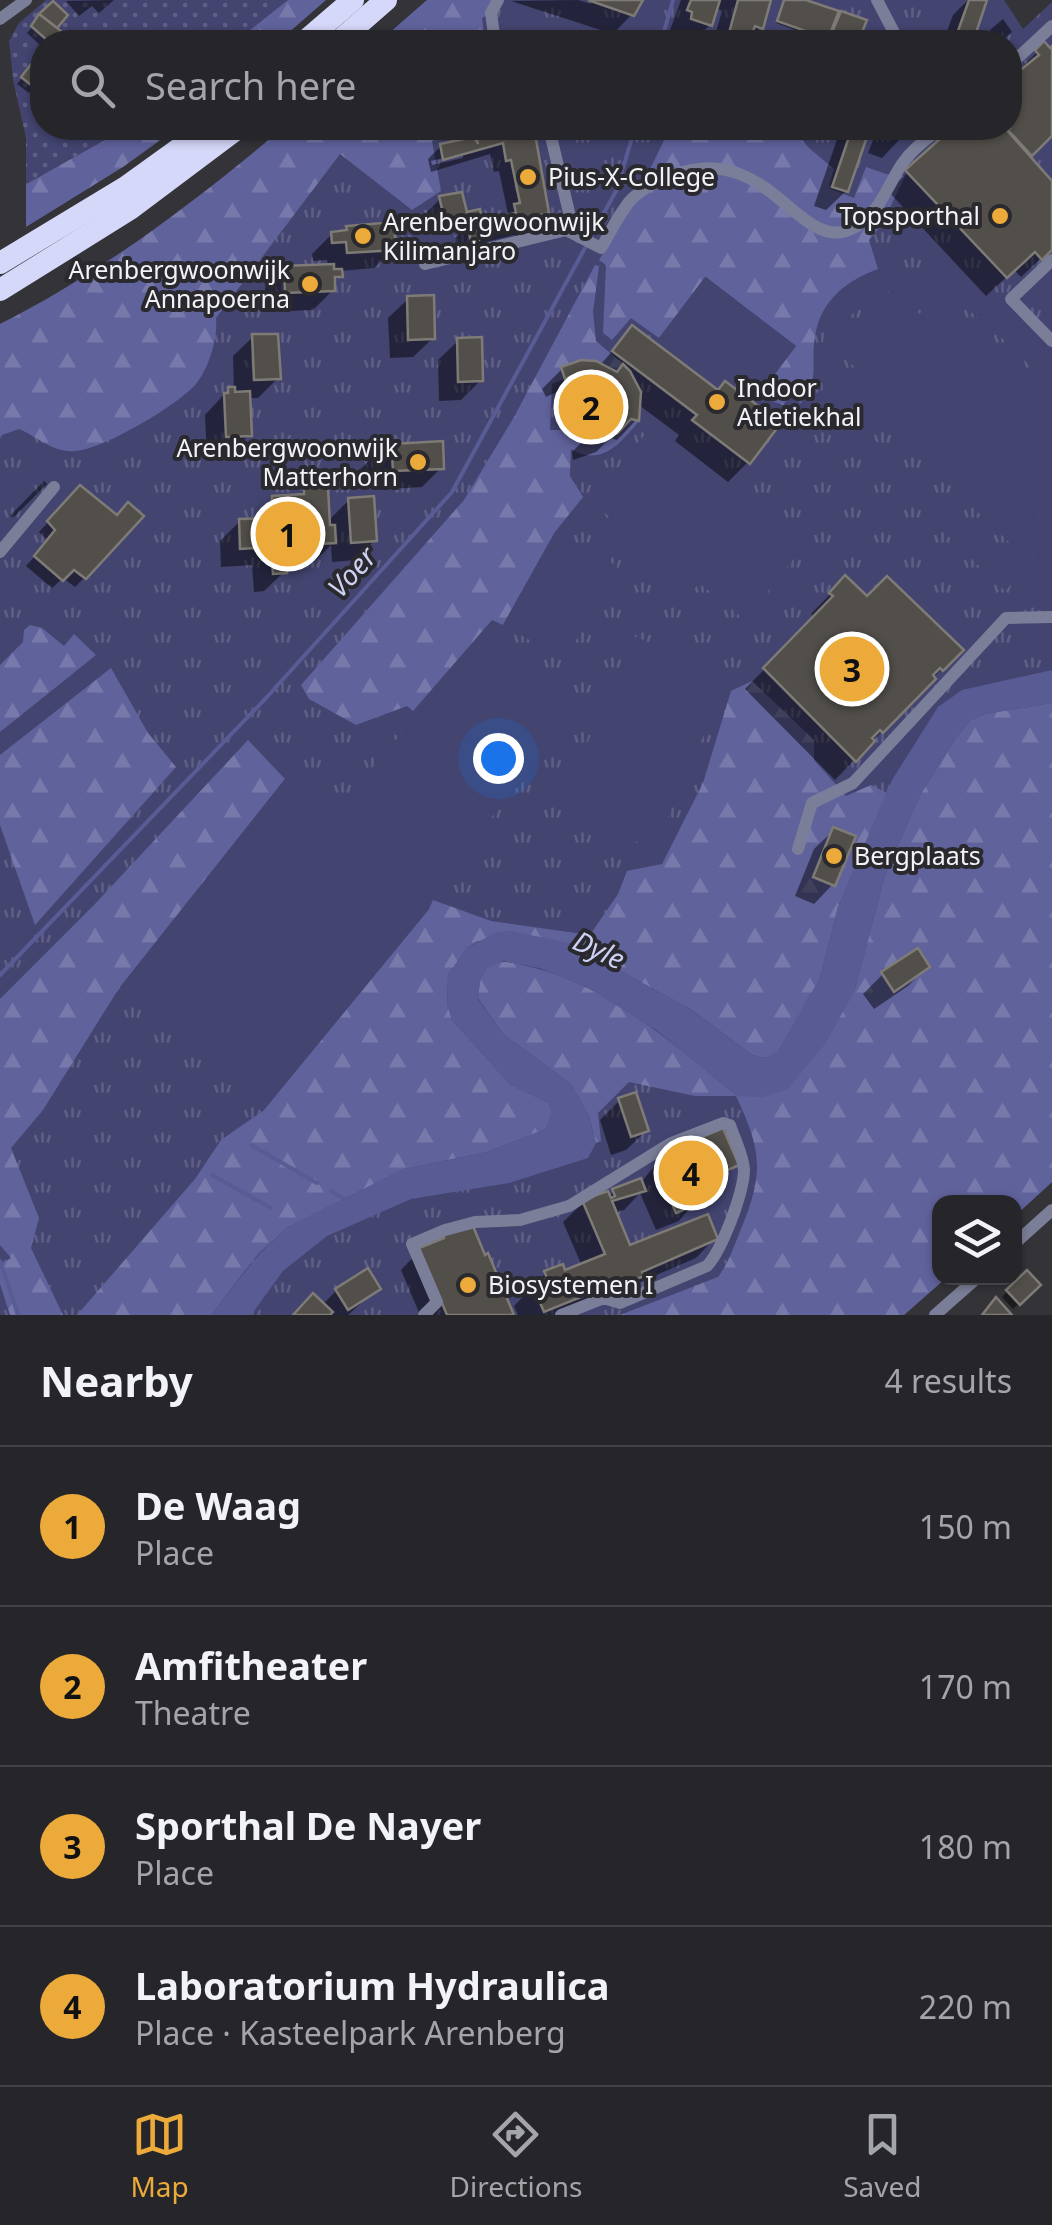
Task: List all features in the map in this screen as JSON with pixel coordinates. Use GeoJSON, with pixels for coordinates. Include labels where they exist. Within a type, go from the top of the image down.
{"type":"FeatureCollection","features":[{"type":"Feature","properties":{"kind":"highway"},"geometry":{"type":"LineString","coordinates":[[318,30],[353,0]]}},
{"type":"Feature","properties":{"kind":"highway"},"geometry":{"type":"LineString","coordinates":[[352,30],[386,0]]}},
{"type":"Feature","properties":{"kind":"highway"},"geometry":{"type":"LineString","coordinates":[[0,263],[126,187],[191,140]]}},
{"type":"Feature","properties":{"kind":"highway"},"geometry":{"type":"LineString","coordinates":[[0,290],[130,210],[222,140]]}},
{"type":"Feature","properties":{"kind":"street"},"geometry":{"type":"LineString","coordinates":[[4,11],[26,0]]}},
{"type":"Feature","properties":{"kind":"street"},"geometry":{"type":"LineString","coordinates":[[493,30],[491,14],[498,0]]}},
{"type":"Feature","properties":{"kind":"street"},"geometry":{"type":"LineString","coordinates":[[877,0],[893,30]]}},
{"type":"Feature","properties":{"kind":"street"},"geometry":{"type":"LineString","coordinates":[[1022,54],[1052,26]]}},
{"type":"Feature","properties":{"kind":"street"},"geometry":{"type":"LineString","coordinates":[[553,140],[571,232]]}},
{"type":"Feature","properties":{"kind":"street"},"geometry":{"type":"LineString","coordinates":[[425,264],[571,232],[601,248],[631,199],[659,181],[711,166],[740,171],[755,179],[815,227],[850,230],[871,216],[902,164],[927,140]]}},
{"type":"Feature","properties":{"kind":"street"},"geometry":{"type":"LineString","coordinates":[[1052,260],[1011,299],[1052,341]]}},
{"type":"Feature","properties":{"kind":"street"},"geometry":{"type":"LineString","coordinates":[[0,552],[54,487]]}},
{"type":"Feature","properties":{"kind":"street"},"geometry":{"type":"LineString","coordinates":[[798,850],[812,803],[853,783],[1006,618],[1052,617]]}},
{"type":"Feature","properties":{"kind":"street"},"geometry":{"type":"LineString","coordinates":[[424,1315],[437,1302],[412,1244],[474,1222],[520,1220],[569,1206],[671,1143],[724,1123],[730,1125],[744,1168],[716,1257],[706,1266],[619,1309],[604,1298],[561,1315]]}},
{"type":"Feature","properties":{"kind":"street"},"geometry":{"type":"LineString","coordinates":[[1022,1237],[1052,1210]]}},
{"type":"Feature","properties":{"kind":"street"},"geometry":{"type":"LineString","coordinates":[[935,1315],[969,1285]]}},
{"type":"Feature","properties":{"kind":"green space"},"geometry":{"type":"Polygon","coordinates":[[[46,0],[288,0],[250,30],[30,30],[30,140],[105,140],[26,184],[26,138],[9,41],[19,23],[46,0]]]}},
{"type":"Feature","properties":{"kind":"green space"},"geometry":{"type":"Polygon","coordinates":[[[287,0],[326,0],[292,30],[249,30],[287,0]]]}},
{"type":"Feature","properties":{"kind":"green space"},"geometry":{"type":"Polygon","coordinates":[[[427,0],[1004,0],[1023,29],[1052,2],[1052,1182],[1022,1210],[1022,1195],[932,1195],[932,1285],[938,1285],[904,1315],[0,1315],[0,324],[75,282],[147,234],[268,140],[1022,140],[1022,30],[393,30],[427,0]]]}},
{"type":"Feature","properties":{"kind":"green space"},"geometry":{"type":"Polygon","coordinates":[[[427,0],[498,0],[491,13],[482,18],[484,30],[393,30],[427,0]]]}},
{"type":"Feature","properties":{"kind":"green space"},"geometry":{"type":"Polygon","coordinates":[[[105,140],[160,140],[26,227],[26,184],[105,140]]]}},
{"type":"Feature","properties":{"kind":"green space"},"geometry":{"type":"Polygon","coordinates":[[[268,140],[436,140],[432,141],[441,191],[412,210],[340,154],[216,318],[209,361],[187,393],[120,435],[87,449],[67,451],[53,447],[19,429],[0,439],[0,324],[75,282],[268,140]]]}},
{"type":"Feature","properties":{"kind":"green space"},"geometry":{"type":"Polygon","coordinates":[[[664,140],[802,140],[834,169],[828,188],[854,198],[866,167],[905,176],[881,226],[869,240],[878,269],[846,286],[823,312],[815,336],[813,379],[800,404],[797,396],[791,395],[783,405],[758,396],[796,346],[706,277],[659,338],[631,318],[612,340],[603,333],[606,265],[599,260],[634,202],[664,140]]]}},
{"type":"Feature","properties":{"kind":"green space"},"geometry":{"type":"Polygon","coordinates":[[[595,265],[599,266],[593,312],[596,341],[623,364],[617,372],[590,361],[561,367],[565,379],[552,384],[550,430],[591,430],[593,442],[618,433],[631,419],[639,421],[617,445],[601,454],[582,454],[571,449],[570,476],[583,497],[555,532],[503,625],[492,620],[413,711],[407,706],[356,725],[309,699],[301,685],[464,500],[514,417],[595,265]]]}},
{"type":"Feature","properties":{"kind":"green space"},"geometry":{"type":"Polygon","coordinates":[[[908,273],[951,283],[988,305],[1052,364],[1052,388],[982,321],[941,296],[919,290],[896,291],[926,320],[868,380],[838,351],[895,291],[869,299],[850,317],[838,341],[836,365],[841,388],[868,432],[957,521],[1005,552],[1052,559],[1052,576],[1020,575],[1005,591],[811,404],[823,389],[823,344],[835,308],[863,284],[908,273]]]}},
{"type":"Feature","properties":{"kind":"green space"},"geometry":{"type":"Polygon","coordinates":[[[705,277],[796,346],[758,396],[727,372],[718,383],[659,338],[705,277]]]}},
{"type":"Feature","properties":{"kind":"green space"},"geometry":{"type":"Polygon","coordinates":[[[946,307],[1052,408],[1052,503],[1012,545],[859,398],[946,307]]]}},
{"type":"Feature","properties":{"kind":"green space"},"geometry":{"type":"Polygon","coordinates":[[[658,418],[808,541],[745,620],[699,583],[684,602],[623,553],[635,537],[591,502],[658,418]]]}},
{"type":"Feature","properties":{"kind":"green space"},"geometry":{"type":"Polygon","coordinates":[[[555,532],[617,566],[565,660],[503,625],[555,532]]]}},
{"type":"Feature","properties":{"kind":"green space"},"geometry":{"type":"Polygon","coordinates":[[[30,625],[42,628],[64,646],[74,634],[96,655],[0,732],[0,665],[23,642],[24,630],[30,625]]]}},
{"type":"Feature","properties":{"kind":"green space"},"geometry":{"type":"Polygon","coordinates":[[[634,636],[729,677],[654,849],[559,808],[634,636]]]}},
{"type":"Feature","properties":{"kind":"green space"},"geometry":{"type":"Polygon","coordinates":[[[482,640],[575,720],[433,885],[340,805],[482,640]]]}},
{"type":"Feature","properties":{"kind":"green space"},"geometry":{"type":"Polygon","coordinates":[[[111,668],[148,733],[176,767],[35,925],[0,825],[0,755],[111,668]]]}},
{"type":"Feature","properties":{"kind":"green space"},"geometry":{"type":"Polygon","coordinates":[[[752,681],[814,740],[814,760],[846,796],[871,785],[887,793],[838,907],[820,978],[778,1052],[767,1058],[752,1055],[692,1010],[569,943],[478,941],[467,948],[448,975],[447,1003],[452,1020],[511,1085],[549,1103],[552,1113],[546,1129],[487,1152],[404,1169],[288,1227],[258,1254],[211,1315],[77,1315],[195,1179],[221,1140],[263,1111],[433,900],[491,921],[590,935],[618,894],[627,871],[662,864],[703,783],[731,691],[752,681]]]}},
{"type":"Feature","properties":{"kind":"green space"},"geometry":{"type":"Polygon","coordinates":[[[1052,703],[1052,1182],[1022,1210],[1022,1195],[932,1195],[932,1285],[938,1285],[904,1315],[620,1315],[718,1277],[722,1272],[747,1213],[756,1179],[755,1149],[745,1116],[736,1096],[695,1096],[629,1082],[598,1113],[601,1141],[596,1143],[589,1116],[571,1084],[503,1034],[478,998],[484,972],[494,964],[508,962],[581,985],[636,1017],[736,1095],[824,1045],[855,989],[885,875],[920,795],[955,739],[971,720],[1052,703]]]}},
{"type":"Feature","properties":{"kind":"green space"},"geometry":{"type":"Polygon","coordinates":[[[248,740],[285,779],[116,993],[43,1110],[11,1148],[39,1218],[31,1248],[63,1315],[10,1315],[0,1284],[0,1264],[11,1258],[0,1245],[0,999],[248,740]]]}},
{"type":"Feature","properties":{"kind":"green space"},"geometry":{"type":"Polygon","coordinates":[[[285,779],[429,897],[429,909],[263,1111],[120,987],[285,779]]]}},
{"type":"Feature","properties":{"kind":"shaded area","name":"Dyle"},"geometry":{"type":"Polygon","coordinates":[[[1052,670],[1052,703],[985,714],[971,720],[955,739],[920,795],[885,875],[855,989],[824,1045],[788,1089],[762,1097],[737,1096],[656,1030],[585,986],[539,968],[503,961],[487,968],[480,981],[478,999],[503,1034],[571,1084],[589,1116],[596,1143],[588,1158],[509,1183],[411,1199],[327,1236],[283,1271],[251,1315],[211,1315],[259,1254],[288,1227],[404,1169],[487,1152],[546,1129],[552,1113],[549,1103],[511,1085],[452,1020],[447,1003],[448,975],[467,948],[496,932],[511,931],[569,943],[692,1010],[752,1055],[767,1058],[778,1052],[820,978],[838,907],[892,780],[938,707],[962,690],[1052,670]]]}},
{"type":"Feature","properties":{"kind":"building"},"geometry":{"type":"Polygon","coordinates":[[[588,0],[643,0],[634,16],[588,0]]]}},
{"type":"Feature","properties":{"kind":"building"},"geometry":{"type":"Polygon","coordinates":[[[691,0],[720,0],[712,26],[691,19],[692,12],[687,10],[691,0]]]}},
{"type":"Feature","properties":{"kind":"building"},"geometry":{"type":"Polygon","coordinates":[[[738,0],[771,0],[763,29],[755,26],[754,30],[730,30],[738,0]]]}},
{"type":"Feature","properties":{"kind":"building"},"geometry":{"type":"Polygon","coordinates":[[[784,0],[806,0],[839,11],[832,30],[802,30],[777,21],[784,0]]]}},
{"type":"Feature","properties":{"kind":"building"},"geometry":{"type":"Polygon","coordinates":[[[969,0],[987,0],[977,30],[958,30],[969,0]]]}},
{"type":"Feature","properties":{"kind":"building"},"geometry":{"type":"Polygon","coordinates":[[[53,1],[68,15],[57,28],[39,14],[53,1]]]}},
{"type":"Feature","properties":{"kind":"building"},"geometry":{"type":"Polygon","coordinates":[[[841,11],[867,20],[863,30],[833,30],[841,11]]]}},
{"type":"Feature","properties":{"kind":"building"},"geometry":{"type":"Polygon","coordinates":[[[39,14],[59,30],[36,30],[31,26],[39,14]]]}},
{"type":"Feature","properties":{"kind":"building"},"geometry":{"type":"Polygon","coordinates":[[[1044,41],[1052,46],[1052,136],[1032,156],[1017,140],[1022,140],[1022,69],[1039,55],[1035,50],[1044,41]]]}},
{"type":"Feature","properties":{"kind":"building"},"geometry":{"type":"Polygon","coordinates":[[[30,66],[30,84],[21,77],[30,66]]]}},
{"type":"Feature","properties":{"kind":"building","name":"Pius-X-College"},"geometry":{"type":"Polygon","coordinates":[[[476,140],[478,144],[477,140],[536,140],[549,213],[541,215],[543,227],[529,230],[527,223],[478,236],[479,240],[471,242],[467,223],[477,221],[476,216],[445,222],[439,196],[462,192],[467,212],[480,209],[482,220],[516,213],[514,204],[520,203],[511,160],[506,161],[503,143],[443,160],[440,144],[476,140]]]}},
{"type":"Feature","properties":{"kind":"building"},"geometry":{"type":"Polygon","coordinates":[[[848,140],[866,140],[848,192],[832,187],[848,140]]]}},
{"type":"Feature","properties":{"kind":"building","name":"Topsporthal"},"geometry":{"type":"Polygon","coordinates":[[[939,140],[1016,140],[1052,181],[1052,250],[1042,260],[1035,252],[1007,278],[905,170],[939,140]]]}},
{"type":"Feature","properties":{"kind":"building","name":"Arenbergwoonwijk Kilimanjaro"},"geometry":{"type":"Polygon","coordinates":[[[394,222],[396,250],[347,253],[346,242],[332,243],[331,232],[347,230],[346,226],[394,222]]]}},
{"type":"Feature","properties":{"kind":"building","name":"Arenbergwoonwijk Annapoerna"},"geometry":{"type":"Polygon","coordinates":[[[334,264],[334,269],[342,269],[343,277],[335,277],[335,291],[285,293],[284,266],[334,264]]]}},
{"type":"Feature","properties":{"kind":"building"},"geometry":{"type":"Polygon","coordinates":[[[434,295],[435,339],[408,340],[407,296],[434,295]]]}},
{"type":"Feature","properties":{"kind":"building","name":"Indoor Atletiekhal"},"geometry":{"type":"Polygon","coordinates":[[[632,325],[718,390],[725,381],[781,423],[750,464],[692,420],[697,415],[612,351],[632,325]]]}},
{"type":"Feature","properties":{"kind":"building"},"geometry":{"type":"Polygon","coordinates":[[[252,334],[278,334],[281,379],[254,380],[252,334]]]}},
{"type":"Feature","properties":{"kind":"building"},"geometry":{"type":"Polygon","coordinates":[[[482,337],[483,381],[458,382],[457,338],[482,337]]]}},
{"type":"Feature","properties":{"kind":"building"},"geometry":{"type":"Polygon","coordinates":[[[581,360],[596,361],[617,372],[623,364],[630,371],[641,392],[639,421],[631,419],[618,433],[593,442],[591,430],[614,419],[619,396],[612,380],[597,371],[565,379],[561,367],[581,360]]]}},
{"type":"Feature","properties":{"kind":"building"},"geometry":{"type":"Polygon","coordinates":[[[228,387],[235,387],[235,392],[250,391],[252,436],[226,437],[224,393],[228,393],[228,387]]]}},
{"type":"Feature","properties":{"kind":"building","name":"Arenbergwoonwijk Matterhorn"},"geometry":{"type":"Polygon","coordinates":[[[443,441],[444,469],[393,471],[392,455],[379,456],[378,447],[443,441]]]}},
{"type":"Feature","properties":{"kind":"building"},"geometry":{"type":"Polygon","coordinates":[[[80,485],[117,515],[128,502],[144,516],[86,579],[74,570],[63,581],[34,556],[55,530],[47,521],[80,485]]]}},
{"type":"Feature","properties":{"kind":"building"},"geometry":{"type":"Polygon","coordinates":[[[304,487],[328,487],[330,525],[335,525],[336,543],[301,545],[301,550],[285,551],[287,573],[273,574],[271,547],[240,549],[239,519],[267,518],[272,496],[304,494],[304,487]]]}},
{"type":"Feature","properties":{"kind":"building"},"geometry":{"type":"Polygon","coordinates":[[[374,496],[377,541],[351,543],[348,498],[374,496]]]}},
{"type":"Feature","properties":{"kind":"building"},"geometry":{"type":"Polygon","coordinates":[[[845,575],[867,596],[887,576],[964,650],[943,671],[940,668],[933,675],[936,679],[883,733],[880,730],[872,738],[875,741],[856,762],[763,668],[833,596],[829,593],[845,575]]]}},
{"type":"Feature","properties":{"kind":"building","name":"Bergplaats"},"geometry":{"type":"Polygon","coordinates":[[[833,827],[856,836],[835,886],[813,877],[833,827]]]}},
{"type":"Feature","properties":{"kind":"building"},"geometry":{"type":"Polygon","coordinates":[[[918,948],[930,967],[894,992],[881,972],[918,948]]]}},
{"type":"Feature","properties":{"kind":"building"},"geometry":{"type":"Polygon","coordinates":[[[636,1092],[649,1131],[631,1137],[618,1098],[636,1092]]]}},
{"type":"Feature","properties":{"kind":"building"},"geometry":{"type":"Polygon","coordinates":[[[723,1128],[739,1165],[704,1181],[708,1190],[698,1194],[701,1202],[676,1213],[657,1167],[664,1164],[660,1155],[723,1128]]]}},
{"type":"Feature","properties":{"kind":"building"},"geometry":{"type":"Polygon","coordinates":[[[641,1178],[646,1191],[612,1201],[630,1245],[708,1214],[718,1239],[642,1272],[644,1276],[620,1286],[618,1282],[544,1312],[532,1284],[547,1278],[544,1271],[563,1264],[565,1270],[605,1254],[582,1200],[608,1191],[611,1198],[615,1196],[612,1189],[641,1178]]]}},
{"type":"Feature","properties":{"kind":"building","name":"Biosystemen I"},"geometry":{"type":"Polygon","coordinates":[[[473,1226],[514,1315],[447,1315],[419,1248],[444,1238],[442,1234],[473,1226]]]}},
{"type":"Feature","properties":{"kind":"building"},"geometry":{"type":"Polygon","coordinates":[[[368,1268],[381,1289],[348,1310],[335,1289],[368,1268]]]}},
{"type":"Feature","properties":{"kind":"building"},"geometry":{"type":"Polygon","coordinates":[[[1027,1270],[1041,1285],[1020,1305],[1006,1290],[1011,1285],[1022,1285],[1022,1275],[1027,1270]]]}},
{"type":"Feature","properties":{"kind":"building"},"geometry":{"type":"Polygon","coordinates":[[[313,1293],[333,1312],[293,1315],[313,1293]]]}},
{"type":"Feature","properties":{"kind":"building"},"geometry":{"type":"Polygon","coordinates":[[[996,1297],[1012,1315],[982,1315],[996,1297]]]}},
{"type":"Feature","properties":{"kind":"waterway","name":"Voer"},"geometry":{"type":"LineString","coordinates":[[664,30],[673,0]]}},
{"type":"Feature","properties":{"kind":"waterway","name":"Voer"},"geometry":{"type":"LineString","coordinates":[[0,975],[267,697],[452,492],[616,191],[631,140]]}},
{"type":"Feature","properties":{"kind":"waterway"},"geometry":{"type":"LineString","coordinates":[[251,1145],[317,1183]]}},
{"type":"Feature","properties":{"kind":"waterway"},"geometry":{"type":"LineString","coordinates":[[212,1175],[271,1208]]}},
{"type":"Feature","properties":{"kind":"waterway"},"geometry":{"type":"LineString","coordinates":[[331,1191],[344,1199]]}},
{"type":"Feature","properties":{"kind":"waterway"},"geometry":{"type":"LineString","coordinates":[[0,1261],[18,1315]]}},
{"type":"Feature","properties":{"kind":"place","name":"Pius-X-College"},"geometry":{"type":"Point","coordinates":[528,177]}},
{"type":"Feature","properties":{"kind":"place","name":"Topsporthal"},"geometry":{"type":"Point","coordinates":[1000,216]}},
{"type":"Feature","properties":{"kind":"place","name":"Arenbergwoonwijk Kilimanjaro"},"geometry":{"type":"Point","coordinates":[363,236]}},
{"type":"Feature","properties":{"kind":"place","name":"Arenbergwoonwijk Annapoerna"},"geometry":{"type":"Point","coordinates":[310,284]}},
{"type":"Feature","properties":{"kind":"place","name":"Indoor Atletiekhal"},"geometry":{"type":"Point","coordinates":[717,402]}},
{"type":"Feature","properties":{"kind":"place","name":"Amfitheater"},"geometry":{"type":"Point","coordinates":[591,407]}},
{"type":"Feature","properties":{"kind":"place","name":"Arenbergwoonwijk Matterhorn"},"geometry":{"type":"Point","coordinates":[418,462]}},
{"type":"Feature","properties":{"kind":"place","name":"De Waag"},"geometry":{"type":"Point","coordinates":[288,534]}},
{"type":"Feature","properties":{"kind":"place","name":"Sporthal De Nayer"},"geometry":{"type":"Point","coordinates":[852,669]}},
{"type":"Feature","properties":{"kind":"place","name":"Bergplaats"},"geometry":{"type":"Point","coordinates":[834,856]}},
{"type":"Feature","properties":{"kind":"place","name":"Laboratorium Hydraulica"},"geometry":{"type":"Point","coordinates":[691,1173]}},
{"type":"Feature","properties":{"kind":"place","name":"Biosystemen I"},"geometry":{"type":"Point","coordinates":[468,1285]}}]}
